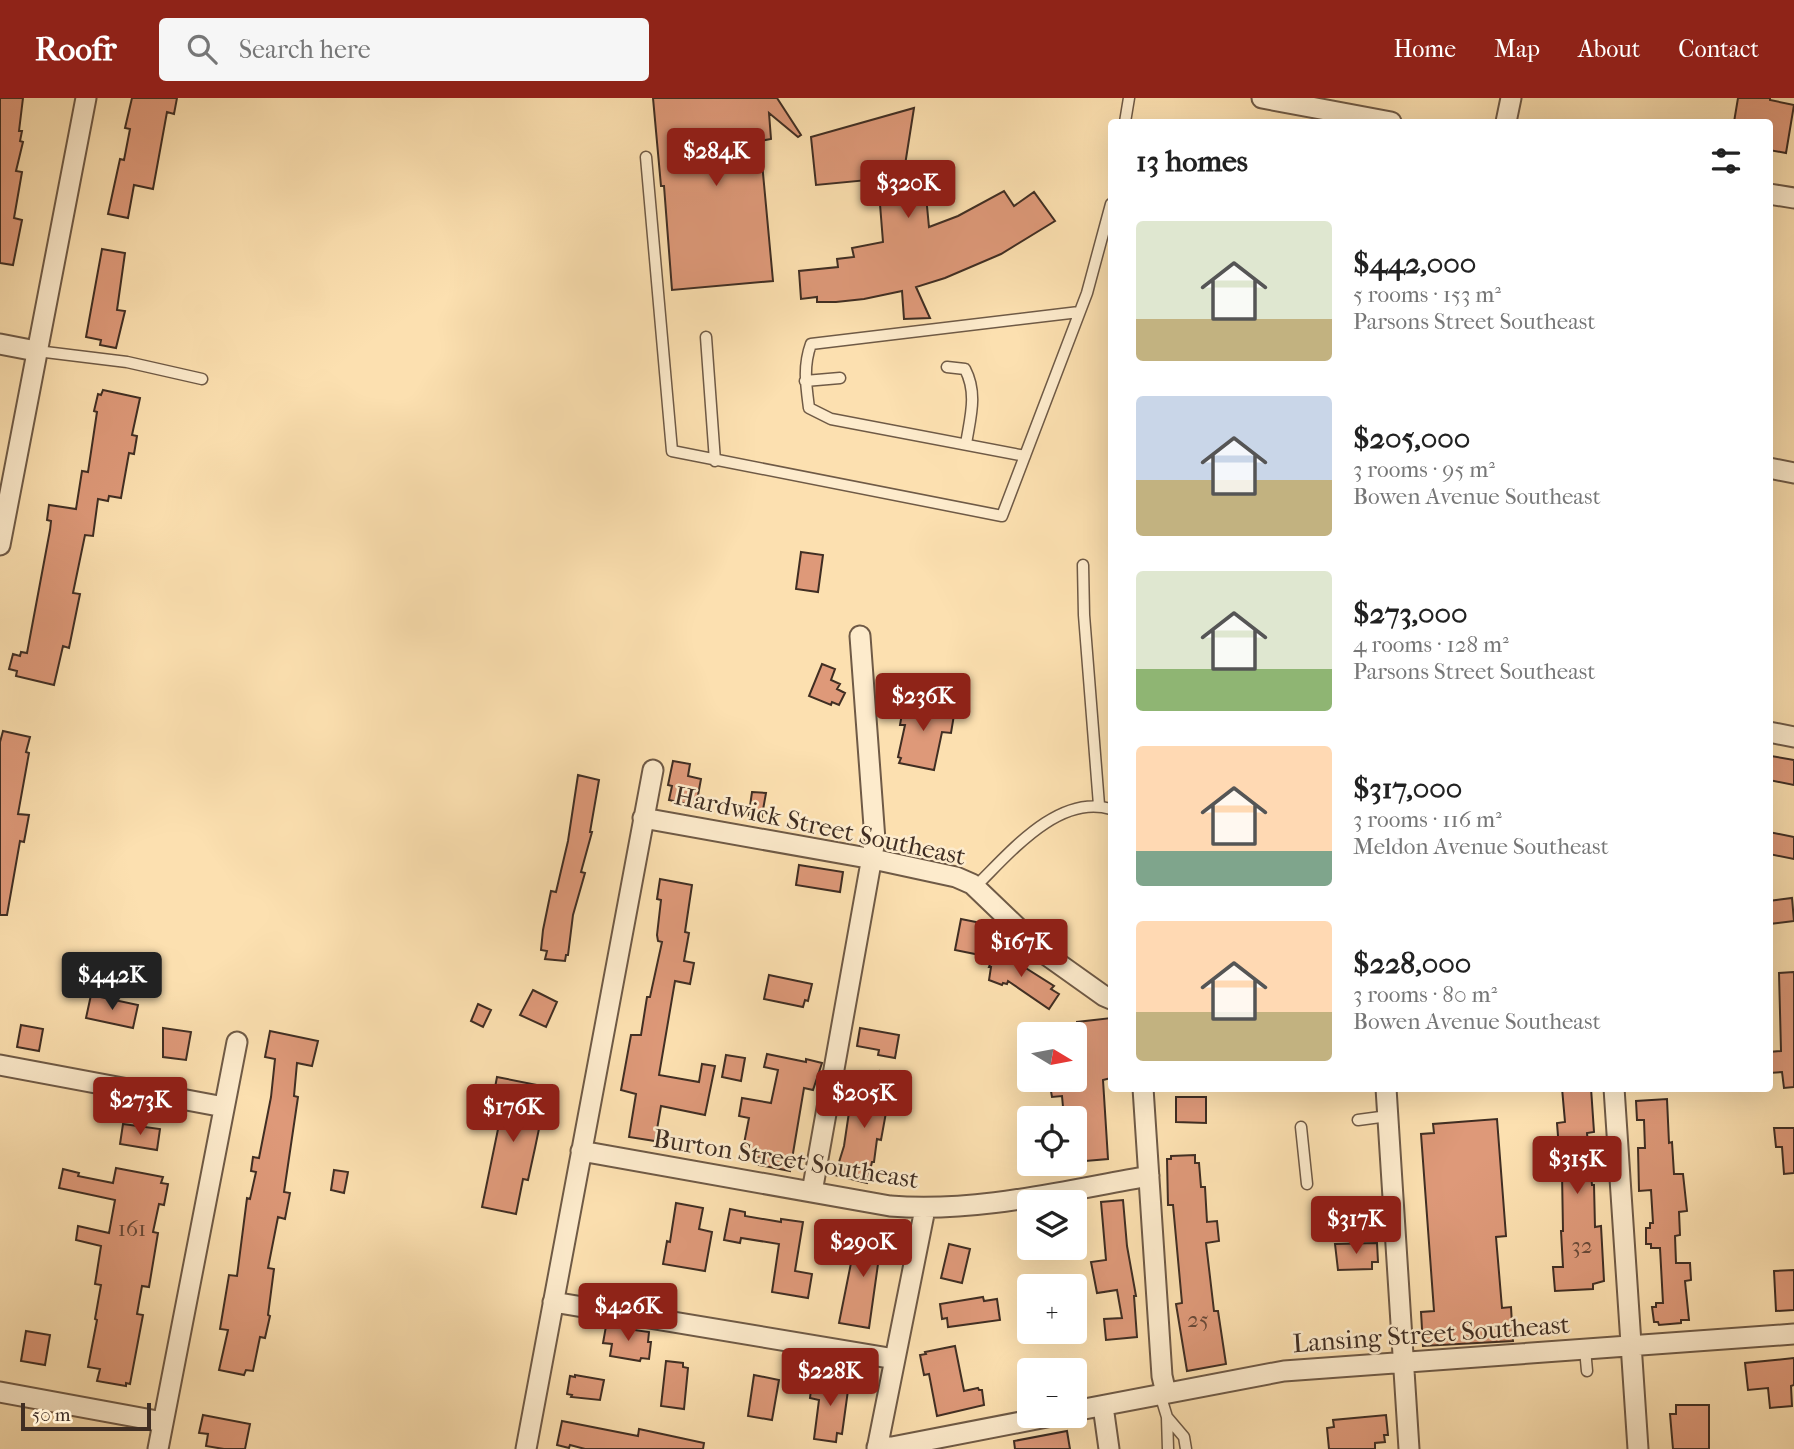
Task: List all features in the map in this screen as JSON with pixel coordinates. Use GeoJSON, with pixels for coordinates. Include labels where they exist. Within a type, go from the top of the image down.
{"type":"FeatureCollection","features":[{"type":"Feature","properties":{"kind":"street"},"geometry":{"type":"LineString","coordinates":[[0,545],[86,98]]}},
{"type":"Feature","properties":{"kind":"street"},"geometry":{"type":"LineString","coordinates":[[1262,98],[1339,118]]}},
{"type":"Feature","properties":{"kind":"street"},"geometry":{"type":"LineString","coordinates":[[1507,119],[1511,98]]}},
{"type":"Feature","properties":{"kind":"street"},"geometry":{"type":"LineString","coordinates":[[1773,195],[1794,198]]}},
{"type":"Feature","properties":{"kind":"street"},"geometry":{"type":"LineString","coordinates":[[0,344],[36,351]]}},
{"type":"Feature","properties":{"kind":"street"},"geometry":{"type":"LineString","coordinates":[[1773,469],[1794,473]]}},
{"type":"Feature","properties":{"kind":"street"},"geometry":{"type":"LineString","coordinates":[[812,1192],[875,840],[860,636]]}},
{"type":"Feature","properties":{"kind":"street"},"geometry":{"type":"LineString","coordinates":[[1773,733],[1794,737]]}},
{"type":"Feature","properties":{"kind":"street"},"geometry":{"type":"LineString","coordinates":[[526,1449],[653,769]]}},
{"type":"Feature","properties":{"kind":"street","name":"Hardwick Street Southeast"},"geometry":{"type":"LineString","coordinates":[[643,818],[873,859],[956,877],[975,887],[1045,954],[1108,998]]}},
{"type":"Feature","properties":{"kind":"street"},"geometry":{"type":"LineString","coordinates":[[158,1449],[237,1042]]}},
{"type":"Feature","properties":{"kind":"street"},"geometry":{"type":"LineString","coordinates":[[0,1065],[225,1107]]}},
{"type":"Feature","properties":{"kind":"street"},"geometry":{"type":"LineString","coordinates":[[1143,1092],[1163,1394]]}},
{"type":"Feature","properties":{"kind":"street"},"geometry":{"type":"LineString","coordinates":[[1386,1092],[1409,1449]]}},
{"type":"Feature","properties":{"kind":"street"},"geometry":{"type":"LineString","coordinates":[[1614,1092],[1638,1449]]}},
{"type":"Feature","properties":{"kind":"street","name":"Burton Street Southeast"},"geometry":{"type":"LineString","coordinates":[[582,1151],[890,1206],[925,1209],[979,1206],[1149,1175]]}},
{"type":"Feature","properties":{"kind":"street"},"geometry":{"type":"LineString","coordinates":[[925,1209],[877,1448],[1017,1423]]}},
{"type":"Feature","properties":{"kind":"street"},"geometry":{"type":"LineString","coordinates":[[553,1302],[895,1359]]}},
{"type":"Feature","properties":{"kind":"street","name":"Lansing Street Southeast"},"geometry":{"type":"LineString","coordinates":[[1087,1409],[1284,1371],[1404,1361],[1544,1358],[1586,1349],[1794,1334]]}},
{"type":"Feature","properties":{"kind":"street"},"geometry":{"type":"LineString","coordinates":[[0,1392],[163,1422]]}},
{"type":"Feature","properties":{"kind":"street"},"geometry":{"type":"LineString","coordinates":[[1103,1406],[1109,1449]]}},
{"type":"Feature","properties":{"kind":"lane"},"geometry":{"type":"LineString","coordinates":[[1126,119],[1129,98]]}},
{"type":"Feature","properties":{"kind":"lane"},"geometry":{"type":"LineString","coordinates":[[646,157],[672,451],[1002,516],[1079,312],[1108,214]]}},
{"type":"Feature","properties":{"kind":"lane"},"geometry":{"type":"LineString","coordinates":[[1025,456],[831,419],[809,408],[805,382],[806,359],[811,344],[1079,312]]}},
{"type":"Feature","properties":{"kind":"lane"},"geometry":{"type":"LineString","coordinates":[[706,337],[715,461]]}},
{"type":"Feature","properties":{"kind":"lane"},"geometry":{"type":"LineString","coordinates":[[36,351],[127,362],[202,379]]}},
{"type":"Feature","properties":{"kind":"lane"},"geometry":{"type":"LineString","coordinates":[[947,367],[965,369],[971,381],[973,403],[966,444]]}},
{"type":"Feature","properties":{"kind":"lane"},"geometry":{"type":"LineString","coordinates":[[805,382],[840,378]]}},
{"type":"Feature","properties":{"kind":"lane"},"geometry":{"type":"LineString","coordinates":[[1083,565],[1084,615],[1099,805]]}},
{"type":"Feature","properties":{"kind":"lane"},"geometry":{"type":"LineString","coordinates":[[975,887],[1037,827],[1081,807],[1099,805],[1108,808]]}},
{"type":"Feature","properties":{"kind":"lane"},"geometry":{"type":"LineString","coordinates":[[1359,1120],[1388,1116]]}},
{"type":"Feature","properties":{"kind":"lane"},"geometry":{"type":"LineString","coordinates":[[1301,1127],[1307,1184]]}},
{"type":"Feature","properties":{"kind":"lane"},"geometry":{"type":"LineString","coordinates":[[1586,1349],[1587,1371]]}},
{"type":"Feature","properties":{"kind":"lane"},"geometry":{"type":"LineString","coordinates":[[1163,1394],[1168,1449]]}},
{"type":"Feature","properties":{"kind":"lane"},"geometry":{"type":"LineString","coordinates":[[1167,1418],[1184,1437],[1186,1449]]}},
{"type":"Feature","properties":{"kind":"building"},"geometry":{"type":"Polygon","coordinates":[[[0,98],[23,98],[19,131],[22,131],[20,141],[23,142],[16,171],[22,172],[14,218],[22,220],[13,265],[0,263],[0,98]]]}},
{"type":"Feature","properties":{"kind":"building"},"geometry":{"type":"Polygon","coordinates":[[[132,98],[177,98],[174,114],[167,112],[153,189],[134,185],[128,218],[108,214],[120,159],[124,160],[130,129],[125,128],[132,98]]]}},
{"type":"Feature","properties":{"kind":"building"},"geometry":{"type":"Polygon","coordinates":[[[653,98],[777,98],[801,135],[798,137],[769,113],[771,139],[760,141],[773,281],[672,290],[664,186],[661,186],[653,98]]]}},
{"type":"Feature","properties":{"kind":"building"},"geometry":{"type":"Polygon","coordinates":[[[1738,98],[1770,98],[1794,105],[1786,153],[1773,151],[1773,119],[1734,119],[1738,98]]]}},
{"type":"Feature","properties":{"kind":"building"},"geometry":{"type":"Polygon","coordinates":[[[914,108],[905,165],[923,164],[929,227],[958,216],[1004,191],[1014,206],[1034,192],[1055,221],[1001,254],[945,278],[916,287],[930,318],[904,319],[902,291],[836,302],[817,302],[817,297],[801,299],[799,271],[838,267],[837,259],[854,257],[852,248],[883,242],[878,179],[816,185],[811,137],[914,108]]]}},
{"type":"Feature","properties":{"kind":"building"},"geometry":{"type":"Polygon","coordinates":[[[102,249],[125,253],[117,310],[125,311],[116,348],[100,345],[101,340],[86,337],[102,249]]]}},
{"type":"Feature","properties":{"kind":"building"},"geometry":{"type":"Polygon","coordinates":[[[103,390],[140,398],[132,435],[137,436],[134,454],[129,453],[121,498],[109,496],[108,501],[98,499],[93,536],[85,535],[73,593],[80,594],[69,648],[63,646],[54,685],[16,676],[17,671],[9,669],[13,654],[20,656],[21,652],[27,653],[50,530],[51,521],[47,520],[49,505],[76,509],[82,471],[88,472],[97,412],[94,411],[98,394],[101,395],[103,390]]]}},
{"type":"Feature","properties":{"kind":"building"},"geometry":{"type":"Polygon","coordinates":[[[801,552],[823,555],[818,592],[796,589],[801,552]]]}},
{"type":"Feature","properties":{"kind":"building"},"geometry":{"type":"Polygon","coordinates":[[[822,664],[835,669],[831,680],[840,684],[837,689],[845,693],[839,705],[832,702],[831,705],[809,696],[822,664]]]}},
{"type":"Feature","properties":{"kind":"building"},"geometry":{"type":"Polygon","coordinates":[[[904,702],[955,709],[951,733],[942,732],[934,770],[899,763],[905,725],[900,725],[904,702]]]}},
{"type":"Feature","properties":{"kind":"building"},"geometry":{"type":"Polygon","coordinates":[[[3,731],[30,737],[18,814],[29,815],[24,842],[20,841],[7,915],[0,915],[0,742],[3,731]]]}},
{"type":"Feature","properties":{"kind":"building"},"geometry":{"type":"Polygon","coordinates":[[[1773,756],[1794,760],[1794,785],[1773,781],[1773,756]]]}},
{"type":"Feature","properties":{"kind":"building"},"geometry":{"type":"Polygon","coordinates":[[[673,761],[690,764],[688,776],[701,779],[696,806],[669,800],[672,786],[668,785],[673,761]]]}},
{"type":"Feature","properties":{"kind":"building"},"geometry":{"type":"Polygon","coordinates":[[[578,775],[599,780],[592,832],[581,872],[585,873],[573,915],[568,955],[565,961],[545,959],[547,951],[541,950],[543,930],[551,891],[556,892],[568,841],[578,775]]]}},
{"type":"Feature","properties":{"kind":"building"},"geometry":{"type":"Polygon","coordinates":[[[752,792],[766,793],[761,821],[748,820],[752,792]]]}},
{"type":"Feature","properties":{"kind":"building"},"geometry":{"type":"Polygon","coordinates":[[[1773,833],[1794,837],[1794,859],[1773,855],[1773,833]]]}},
{"type":"Feature","properties":{"kind":"building"},"geometry":{"type":"Polygon","coordinates":[[[799,865],[843,872],[840,892],[796,885],[799,865]]]}},
{"type":"Feature","properties":{"kind":"building"},"geometry":{"type":"Polygon","coordinates":[[[660,879],[692,885],[684,961],[694,963],[690,984],[675,981],[659,1075],[699,1082],[702,1064],[715,1066],[705,1115],[661,1106],[655,1141],[629,1137],[636,1094],[621,1090],[631,1035],[641,1035],[647,997],[650,997],[662,942],[658,941],[657,935],[661,900],[657,899],[660,879]]]}},
{"type":"Feature","properties":{"kind":"building"},"geometry":{"type":"Polygon","coordinates":[[[1792,898],[1794,921],[1773,924],[1773,900],[1792,898]]]}},
{"type":"Feature","properties":{"kind":"building"},"geometry":{"type":"Polygon","coordinates":[[[961,919],[986,924],[980,955],[955,950],[961,919]]]}},
{"type":"Feature","properties":{"kind":"building"},"geometry":{"type":"Polygon","coordinates":[[[996,949],[1015,956],[1013,960],[1054,986],[1051,989],[1059,994],[1049,1009],[1008,981],[1002,985],[989,980],[989,967],[996,949]]]}},
{"type":"Feature","properties":{"kind":"building"},"geometry":{"type":"Polygon","coordinates":[[[1794,972],[1794,1087],[1784,1088],[1782,1072],[1773,1073],[1773,1052],[1781,1051],[1779,973],[1794,972]]]}},
{"type":"Feature","properties":{"kind":"building"},"geometry":{"type":"Polygon","coordinates":[[[769,975],[812,984],[808,1001],[805,1000],[803,1007],[764,999],[769,975]]]}},
{"type":"Feature","properties":{"kind":"building"},"geometry":{"type":"Polygon","coordinates":[[[533,990],[557,1002],[546,1027],[520,1015],[533,990]]]}},
{"type":"Feature","properties":{"kind":"building"},"geometry":{"type":"Polygon","coordinates":[[[91,995],[138,1005],[133,1028],[86,1018],[91,995]]]}},
{"type":"Feature","properties":{"kind":"building"},"geometry":{"type":"Polygon","coordinates":[[[478,1004],[491,1010],[483,1027],[471,1021],[478,1004]]]}},
{"type":"Feature","properties":{"kind":"building"},"geometry":{"type":"Polygon","coordinates":[[[1108,1018],[1108,1079],[1103,1080],[1108,1159],[1087,1161],[1087,1106],[1063,1106],[1062,1096],[1052,1097],[1051,1092],[1087,1092],[1087,1022],[1077,1022],[1108,1018]]]}},
{"type":"Feature","properties":{"kind":"building"},"geometry":{"type":"Polygon","coordinates":[[[21,1025],[43,1029],[39,1051],[17,1047],[21,1025]]]}},
{"type":"Feature","properties":{"kind":"building"},"geometry":{"type":"Polygon","coordinates":[[[163,1028],[191,1032],[186,1060],[163,1057],[163,1028]]]}},
{"type":"Feature","properties":{"kind":"building"},"geometry":{"type":"Polygon","coordinates":[[[860,1028],[899,1035],[895,1058],[878,1055],[879,1050],[857,1046],[860,1028]]]}},
{"type":"Feature","properties":{"kind":"building"},"geometry":{"type":"Polygon","coordinates":[[[270,1031],[318,1041],[312,1066],[297,1063],[294,1096],[298,1097],[284,1192],[290,1193],[285,1219],[278,1217],[268,1268],[274,1269],[270,1316],[265,1338],[260,1337],[253,1371],[246,1370],[244,1375],[219,1370],[228,1330],[220,1329],[229,1275],[237,1276],[247,1198],[250,1199],[256,1172],[251,1171],[253,1157],[259,1158],[271,1097],[275,1059],[265,1057],[270,1031]]]}},
{"type":"Feature","properties":{"kind":"building"},"geometry":{"type":"Polygon","coordinates":[[[767,1054],[822,1063],[813,1090],[804,1088],[790,1171],[759,1165],[761,1158],[742,1154],[749,1118],[739,1116],[742,1098],[771,1103],[778,1070],[764,1067],[767,1054]]]}},
{"type":"Feature","properties":{"kind":"building"},"geometry":{"type":"Polygon","coordinates":[[[726,1055],[745,1058],[741,1081],[722,1077],[726,1055]]]}},
{"type":"Feature","properties":{"kind":"building"},"geometry":{"type":"Polygon","coordinates":[[[880,1071],[893,1074],[881,1140],[877,1139],[874,1162],[867,1183],[835,1175],[844,1146],[852,1092],[875,1092],[880,1071]]]}},
{"type":"Feature","properties":{"kind":"building"},"geometry":{"type":"Polygon","coordinates":[[[497,1077],[542,1086],[535,1123],[540,1124],[528,1180],[523,1179],[516,1214],[482,1207],[504,1100],[493,1098],[497,1077]]]}},
{"type":"Feature","properties":{"kind":"building"},"geometry":{"type":"Polygon","coordinates":[[[1562,1092],[1591,1092],[1594,1132],[1587,1133],[1594,1185],[1595,1227],[1601,1226],[1604,1281],[1593,1284],[1593,1289],[1555,1291],[1553,1267],[1563,1267],[1562,1173],[1553,1174],[1551,1150],[1559,1149],[1557,1123],[1565,1122],[1562,1092]]]}},
{"type":"Feature","properties":{"kind":"building"},"geometry":{"type":"Polygon","coordinates":[[[1176,1097],[1206,1097],[1206,1123],[1176,1122],[1176,1097]]]}},
{"type":"Feature","properties":{"kind":"building"},"geometry":{"type":"Polygon","coordinates":[[[1667,1099],[1674,1174],[1683,1174],[1687,1211],[1679,1212],[1680,1235],[1675,1236],[1676,1263],[1690,1263],[1691,1280],[1685,1281],[1689,1320],[1659,1325],[1654,1322],[1652,1307],[1656,1307],[1656,1303],[1663,1303],[1660,1248],[1651,1248],[1651,1244],[1646,1244],[1646,1228],[1650,1228],[1650,1223],[1653,1223],[1651,1190],[1639,1191],[1638,1148],[1645,1148],[1644,1120],[1637,1120],[1636,1101],[1667,1099]]]}},
{"type":"Feature","properties":{"kind":"building"},"geometry":{"type":"Polygon","coordinates":[[[1497,1119],[1506,1236],[1496,1237],[1502,1308],[1511,1307],[1513,1341],[1423,1346],[1421,1312],[1434,1311],[1421,1134],[1434,1133],[1433,1124],[1497,1119]]]}},
{"type":"Feature","properties":{"kind":"building"},"geometry":{"type":"Polygon","coordinates":[[[123,1124],[160,1129],[157,1150],[120,1144],[123,1124]]]}},
{"type":"Feature","properties":{"kind":"building"},"geometry":{"type":"Polygon","coordinates":[[[1774,1128],[1794,1128],[1794,1173],[1784,1174],[1782,1147],[1776,1147],[1774,1128]]]}},
{"type":"Feature","properties":{"kind":"building"},"geometry":{"type":"Polygon","coordinates":[[[1195,1155],[1195,1163],[1199,1163],[1201,1187],[1205,1187],[1207,1222],[1217,1221],[1219,1241],[1206,1243],[1214,1311],[1218,1311],[1226,1364],[1187,1371],[1176,1304],[1182,1303],[1173,1205],[1168,1205],[1167,1159],[1171,1159],[1171,1156],[1195,1155]]]}},
{"type":"Feature","properties":{"kind":"building"},"geometry":{"type":"Polygon","coordinates":[[[116,1168],[163,1177],[161,1183],[168,1184],[164,1205],[159,1204],[153,1232],[158,1233],[149,1287],[142,1286],[137,1314],[143,1315],[130,1384],[126,1383],[126,1386],[97,1381],[100,1369],[88,1367],[101,1285],[95,1284],[101,1246],[76,1240],[78,1226],[109,1233],[115,1200],[59,1188],[63,1169],[79,1173],[78,1176],[113,1183],[116,1168]]]}},
{"type":"Feature","properties":{"kind":"building"},"geometry":{"type":"Polygon","coordinates":[[[334,1170],[348,1172],[344,1193],[331,1190],[334,1170]]]}},
{"type":"Feature","properties":{"kind":"building"},"geometry":{"type":"Polygon","coordinates":[[[1123,1200],[1127,1246],[1136,1296],[1137,1337],[1106,1340],[1104,1319],[1122,1318],[1117,1290],[1097,1293],[1091,1262],[1106,1260],[1101,1202],[1123,1200]]]}},
{"type":"Feature","properties":{"kind":"building"},"geometry":{"type":"Polygon","coordinates":[[[676,1203],[703,1208],[699,1229],[712,1232],[705,1271],[663,1264],[667,1241],[670,1242],[676,1203]]]}},
{"type":"Feature","properties":{"kind":"building"},"geometry":{"type":"Polygon","coordinates":[[[730,1209],[745,1212],[745,1216],[781,1222],[781,1219],[803,1222],[795,1271],[812,1274],[808,1298],[772,1292],[779,1244],[741,1238],[740,1243],[724,1240],[730,1209]]]}},
{"type":"Feature","properties":{"kind":"building"},"geometry":{"type":"Polygon","coordinates":[[[862,1225],[886,1230],[880,1250],[869,1328],[839,1323],[862,1225]]]}},
{"type":"Feature","properties":{"kind":"building"},"geometry":{"type":"Polygon","coordinates":[[[1377,1243],[1378,1262],[1372,1262],[1372,1269],[1338,1270],[1335,1244],[1377,1243]]]}},
{"type":"Feature","properties":{"kind":"building"},"geometry":{"type":"Polygon","coordinates":[[[949,1244],[970,1249],[962,1283],[941,1278],[949,1244]]]}},
{"type":"Feature","properties":{"kind":"building"},"geometry":{"type":"Polygon","coordinates":[[[1794,1270],[1794,1310],[1776,1311],[1774,1271],[1794,1270]]]}},
{"type":"Feature","properties":{"kind":"building"},"geometry":{"type":"Polygon","coordinates":[[[983,1297],[984,1301],[997,1299],[1000,1320],[948,1327],[947,1318],[942,1319],[940,1304],[983,1297]]]}},
{"type":"Feature","properties":{"kind":"building"},"geometry":{"type":"Polygon","coordinates":[[[606,1326],[649,1332],[649,1359],[641,1358],[640,1361],[610,1356],[612,1344],[603,1343],[606,1326]]]}},
{"type":"Feature","properties":{"kind":"building"},"geometry":{"type":"Polygon","coordinates":[[[26,1331],[50,1335],[45,1365],[21,1361],[26,1331]]]}},
{"type":"Feature","properties":{"kind":"building"},"geometry":{"type":"Polygon","coordinates":[[[955,1346],[964,1391],[978,1388],[982,1390],[984,1405],[937,1416],[929,1374],[924,1375],[920,1355],[955,1346]]]}},
{"type":"Feature","properties":{"kind":"building"},"geometry":{"type":"Polygon","coordinates":[[[1794,1358],[1792,1406],[1770,1408],[1768,1388],[1748,1390],[1745,1363],[1794,1358]]]}},
{"type":"Feature","properties":{"kind":"building"},"geometry":{"type":"Polygon","coordinates":[[[666,1361],[683,1363],[683,1367],[688,1368],[684,1409],[661,1406],[666,1361]]]}},
{"type":"Feature","properties":{"kind":"building"},"geometry":{"type":"Polygon","coordinates":[[[754,1375],[779,1380],[772,1420],[748,1416],[754,1375]]]}},
{"type":"Feature","properties":{"kind":"building"},"geometry":{"type":"Polygon","coordinates":[[[570,1376],[604,1380],[600,1400],[571,1397],[572,1395],[567,1394],[570,1376]]]}},
{"type":"Feature","properties":{"kind":"building"},"geometry":{"type":"Polygon","coordinates":[[[820,1379],[849,1383],[842,1434],[837,1433],[836,1442],[814,1439],[819,1400],[810,1398],[812,1382],[820,1382],[820,1379]]]}},
{"type":"Feature","properties":{"kind":"building"},"geometry":{"type":"Polygon","coordinates":[[[1676,1405],[1709,1405],[1709,1449],[1673,1449],[1670,1414],[1676,1414],[1676,1405]]]}},
{"type":"Feature","properties":{"kind":"building"},"geometry":{"type":"Polygon","coordinates":[[[203,1415],[250,1424],[245,1449],[206,1446],[208,1434],[199,1433],[203,1415]]]}},
{"type":"Feature","properties":{"kind":"building"},"geometry":{"type":"Polygon","coordinates":[[[1386,1415],[1388,1435],[1384,1435],[1385,1442],[1375,1443],[1375,1449],[1329,1449],[1327,1428],[1334,1427],[1333,1420],[1386,1415]]]}},
{"type":"Feature","properties":{"kind":"building"},"geometry":{"type":"Polygon","coordinates":[[[562,1421],[638,1436],[639,1429],[704,1443],[703,1449],[585,1449],[570,1445],[569,1448],[557,1445],[562,1421]]]}},
{"type":"Feature","properties":{"kind":"building"},"geometry":{"type":"Polygon","coordinates":[[[1067,1431],[1070,1449],[1015,1449],[1014,1441],[1067,1431]]]}}]}
